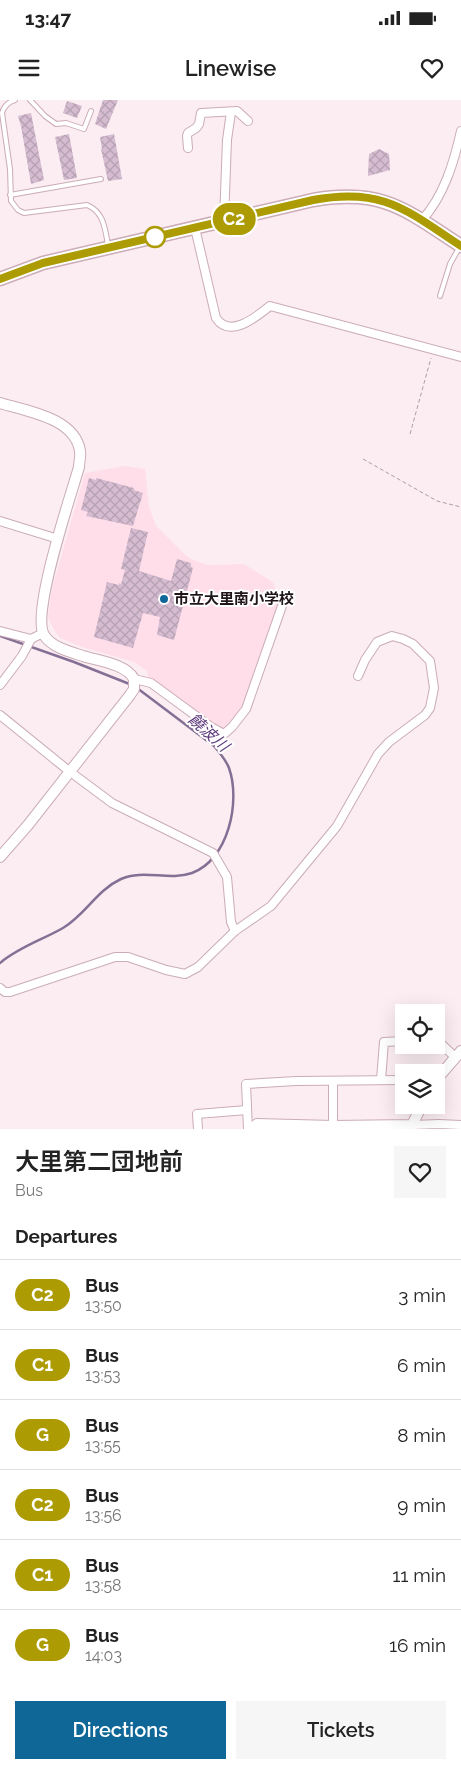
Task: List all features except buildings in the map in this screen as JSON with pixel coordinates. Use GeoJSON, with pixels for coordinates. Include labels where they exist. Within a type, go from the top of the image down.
{"type":"FeatureCollection","features":[{"type":"Feature","properties":{"kind":"main road"},"geometry":{"type":"LineString","coordinates":[[0,279],[43,263],[109,247],[313,200],[346,196],[367,197],[388,202],[422,220],[460,246]]}},
{"type":"Feature","properties":{"kind":"street"},"geometry":{"type":"LineString","coordinates":[[188,148],[188,133],[199,124],[200,113],[237,111],[248,121]]}},
{"type":"Feature","properties":{"kind":"street"},"geometry":{"type":"LineString","coordinates":[[224,221],[227,140],[231,112]]}},
{"type":"Feature","properties":{"kind":"street"},"geometry":{"type":"LineString","coordinates":[[422,220],[429,213],[450,172],[461,131]]}},
{"type":"Feature","properties":{"kind":"street"},"geometry":{"type":"LineString","coordinates":[[195,228],[216,318],[226,326],[242,325],[270,306],[461,357]]}},
{"type":"Feature","properties":{"kind":"street"},"geometry":{"type":"LineString","coordinates":[[0,404],[45,417],[68,428],[76,438],[80,452],[79,467],[58,539],[41,615],[43,633],[49,642],[61,648],[126,670],[134,679],[151,683],[211,727],[224,734],[232,728],[246,710],[282,606]]}},
{"type":"Feature","properties":{"kind":"street"},"geometry":{"type":"LineString","coordinates":[[0,521],[58,539]]}},
{"type":"Feature","properties":{"kind":"street"},"geometry":{"type":"LineString","coordinates":[[0,631],[30,641]]}},
{"type":"Feature","properties":{"kind":"street"},"geometry":{"type":"LineString","coordinates":[[0,685],[22,656],[30,641],[43,633]]}},
{"type":"Feature","properties":{"kind":"street"},"geometry":{"type":"LineString","coordinates":[[0,988],[5,992],[10,992],[115,957],[128,957],[166,970],[185,974],[198,966],[235,931],[271,906],[337,826],[378,754],[389,742],[426,715],[430,708],[434,688],[430,661],[413,644],[402,639],[392,636],[377,642],[365,660],[358,676]]}},
{"type":"Feature","properties":{"kind":"street"},"geometry":{"type":"LineString","coordinates":[[0,857],[28,825],[130,696],[134,689],[134,679]]}},
{"type":"Feature","properties":{"kind":"street"},"geometry":{"type":"LineString","coordinates":[[0,714],[69,771],[112,803],[214,853],[226,877],[235,931]]}},
{"type":"Feature","properties":{"kind":"street"},"geometry":{"type":"LineString","coordinates":[[382,1080],[384,1042],[395,1041]]}},
{"type":"Feature","properties":{"kind":"street"},"geometry":{"type":"LineString","coordinates":[[445,1045],[458,1054],[445,1069]]}},
{"type":"Feature","properties":{"kind":"street"},"geometry":{"type":"LineString","coordinates":[[395,1080],[296,1081],[246,1084],[249,1129],[258,1124],[333,1128],[412,1127],[439,1124],[461,1125]]}},
{"type":"Feature","properties":{"kind":"street"},"geometry":{"type":"LineString","coordinates":[[333,1081],[333,1128]]}},
{"type":"Feature","properties":{"kind":"street"},"geometry":{"type":"LineString","coordinates":[[198,1129],[197,1114],[247,1110]]}},
{"type":"Feature","properties":{"kind":"street"},"geometry":{"type":"LineString","coordinates":[[412,1127],[418,1114]]}},
{"type":"Feature","properties":{"kind":"lane"},"geometry":{"type":"LineString","coordinates":[[15,100],[9,102],[2,113],[10,169],[10,195],[14,206],[24,213],[82,205],[93,208],[101,217],[109,247]]}},
{"type":"Feature","properties":{"kind":"lane"},"geometry":{"type":"LineString","coordinates":[[30,100],[45,116],[56,124],[66,123],[84,129],[91,111]]}},
{"type":"Feature","properties":{"kind":"lane"},"geometry":{"type":"LineString","coordinates":[[10,195],[101,179]]}},
{"type":"Feature","properties":{"kind":"lane"},"geometry":{"type":"LineString","coordinates":[[440,296],[450,264],[460,246]]}},
{"type":"Feature","properties":{"kind":"path"},"geometry":{"type":"LineString","coordinates":[[410,434],[434,350]]}},
{"type":"Feature","properties":{"kind":"path"},"geometry":{"type":"LineString","coordinates":[[363,459],[437,501],[461,507]]}},
{"type":"Feature","properties":{"kind":"shaded area","name":"市立大里南小学校"},"geometry":{"type":"Polygon","coordinates":[[[125,466],[145,469],[149,507],[156,526],[184,554],[193,560],[208,565],[244,564],[273,582],[280,604],[243,708],[229,727],[218,728],[149,680],[147,671],[134,662],[82,647],[60,638],[48,617],[52,589],[85,473],[125,466]]]}},
{"type":"Feature","properties":{"kind":"waterway","name":"饒波川"},"geometry":{"type":"LineString","coordinates":[[0,636],[132,685]]}},
{"type":"Feature","properties":{"kind":"waterway","name":"饒波川"},"geometry":{"type":"LineString","coordinates":[[0,963],[15,952],[71,923],[105,889],[121,879],[138,875],[174,876],[192,873],[204,866],[215,856],[223,843],[229,828],[233,797],[232,782],[226,762],[214,746],[137,688]]}},
{"type":"Feature","properties":{"kind":"bus line","name":"C2"},"geometry":{"type":"LineString","coordinates":[[0,279],[13,272],[87,252],[330,197],[367,197],[388,202],[422,220],[461,246]]}},
{"type":"Feature","properties":{"kind":"place","name":"市立大里南小学校"},"geometry":{"type":"Point","coordinates":[164,599]}}]}
